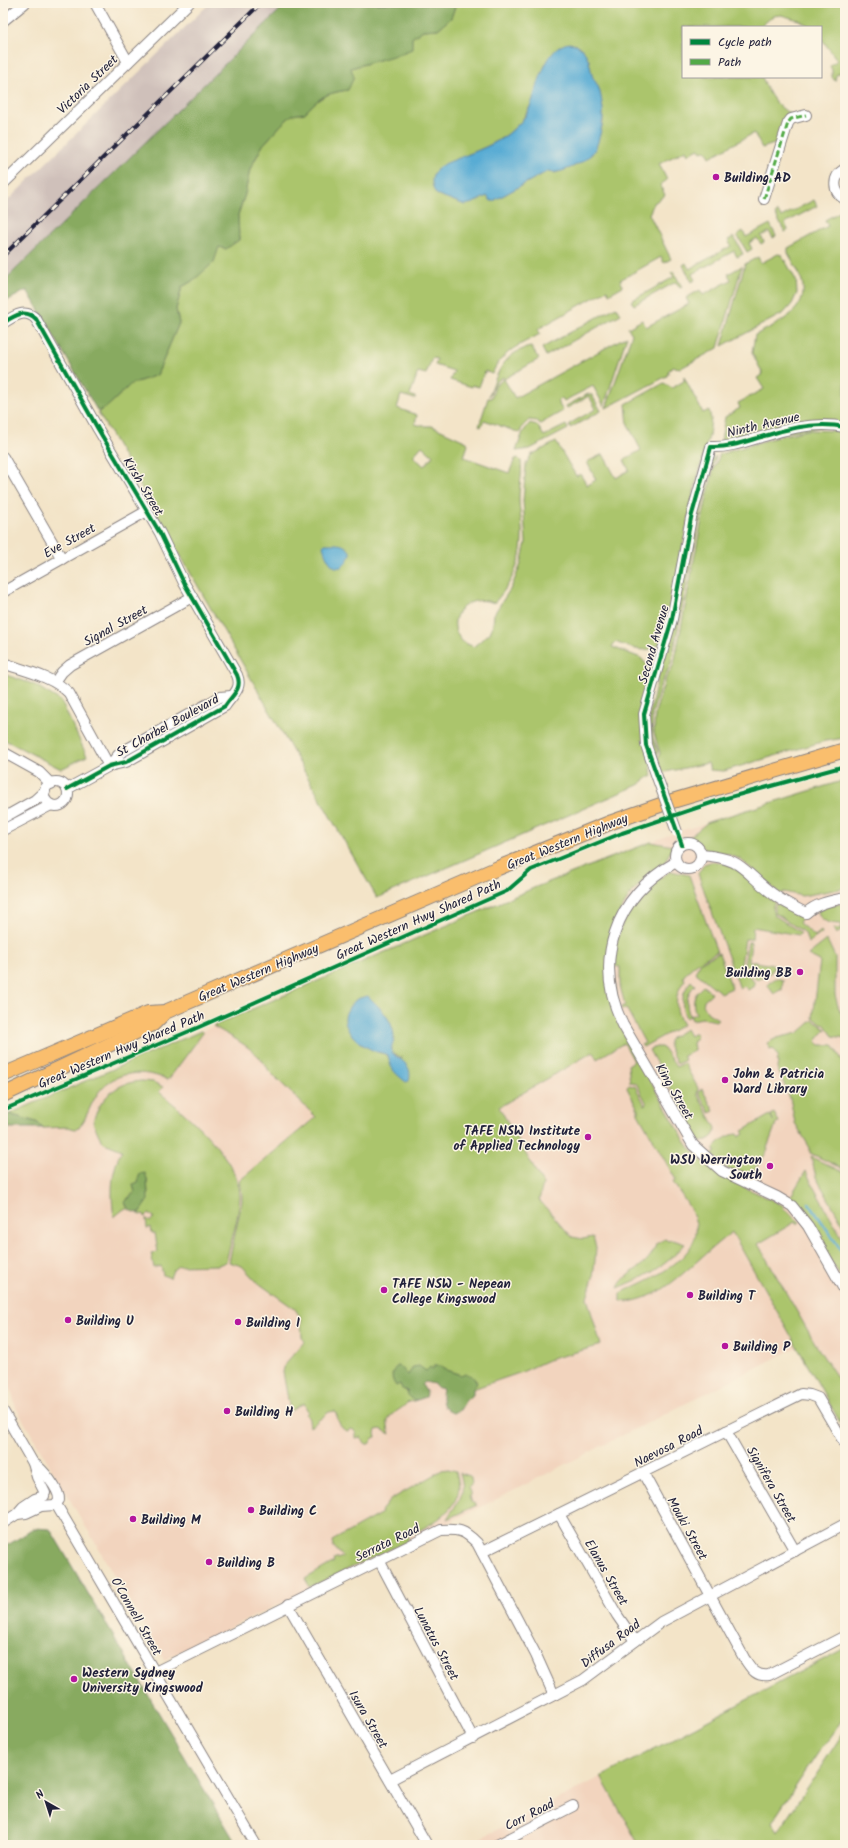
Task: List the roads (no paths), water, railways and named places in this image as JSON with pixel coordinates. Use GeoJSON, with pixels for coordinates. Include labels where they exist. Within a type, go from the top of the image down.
{"type":"FeatureCollection","features":[{"type":"Feature","properties":{"kind":"highway","name":"Great Western Highway"},"geometry":{"type":"LineString","coordinates":[[3,1076],[148,1013],[165,1012],[498,868],[612,822],[669,802],[845,750]]}},
{"type":"Feature","properties":{"kind":"highway","name":"Great Western Highway"},"geometry":{"type":"LineString","coordinates":[[3,1095],[153,1024],[165,1012]]}},
{"type":"Feature","properties":{"kind":"street"},"geometry":{"type":"LineString","coordinates":[[3,21],[25,3]]}},
{"type":"Feature","properties":{"kind":"street"},"geometry":{"type":"LineString","coordinates":[[95,3],[128,62]]}},
{"type":"Feature","properties":{"kind":"street","name":"Victoria Street"},"geometry":{"type":"LineString","coordinates":[[3,184],[189,3]]}},
{"type":"Feature","properties":{"kind":"street"},"geometry":{"type":"LineString","coordinates":[[764,199],[788,123],[791,119],[806,115]]}},
{"type":"Feature","properties":{"kind":"street"},"geometry":{"type":"LineString","coordinates":[[845,169],[837,176],[835,185],[838,194],[845,198]]}},
{"type":"Feature","properties":{"kind":"street","name":"Kirsh Street"},"geometry":{"type":"LineString","coordinates":[[3,323],[24,313],[30,314],[36,319],[98,429],[160,533],[174,565],[239,680],[239,689],[231,696]]}},
{"type":"Feature","properties":{"kind":"street","name":"Ninth Avenue"},"geometry":{"type":"LineString","coordinates":[[711,447],[738,444],[788,429],[827,426],[845,427]]}},
{"type":"Feature","properties":{"kind":"street","name":"Second Avenue"},"geometry":{"type":"LineString","coordinates":[[682,845],[646,745],[644,714],[672,619],[691,518],[711,447]]}},
{"type":"Feature","properties":{"kind":"street"},"geometry":{"type":"LineString","coordinates":[[3,457],[62,559]]}},
{"type":"Feature","properties":{"kind":"street","name":"Eve Street"},"geometry":{"type":"LineString","coordinates":[[3,592],[147,511]]}},
{"type":"Feature","properties":{"kind":"street","name":"Signal Street"},"geometry":{"type":"LineString","coordinates":[[55,682],[62,672],[70,666],[192,597]]}},
{"type":"Feature","properties":{"kind":"street"},"geometry":{"type":"LineString","coordinates":[[3,663],[55,682],[69,693],[109,766]]}},
{"type":"Feature","properties":{"kind":"street","name":"St Charbel Boulevard"},"geometry":{"type":"LineString","coordinates":[[66,788],[109,766],[120,753],[220,696],[231,696]]}},
{"type":"Feature","properties":{"kind":"street"},"geometry":{"type":"LineString","coordinates":[[3,752],[39,772],[48,788],[45,798],[51,805]]}},
{"type":"Feature","properties":{"kind":"street"},"geometry":{"type":"LineString","coordinates":[[3,818],[35,800],[48,788],[58,783],[66,788],[68,796],[65,802],[58,806],[51,805],[3,830]]}},
{"type":"Feature","properties":{"kind":"street"},"geometry":{"type":"LineString","coordinates":[[688,843],[695,845],[699,849],[701,855],[699,863],[692,869],[683,869],[676,862],[676,851],[682,845],[688,843]]}},
{"type":"Feature","properties":{"kind":"street"},"geometry":{"type":"LineString","coordinates":[[701,855],[728,859],[737,863],[773,894],[806,913],[812,907],[845,898]]}},
{"type":"Feature","properties":{"kind":"street","name":"King Street"},"geometry":{"type":"LineString","coordinates":[[676,862],[644,884],[630,902],[618,924],[612,946],[609,967],[609,982],[616,1010],[623,1025],[693,1145],[722,1171],[777,1197],[792,1206],[808,1226],[845,1291]]}},
{"type":"Feature","properties":{"kind":"street","name":"Naevosa Road"},"geometry":{"type":"LineString","coordinates":[[482,1552],[801,1394],[810,1394],[818,1398],[845,1444]]}},
{"type":"Feature","properties":{"kind":"street"},"geometry":{"type":"LineString","coordinates":[[3,1411],[33,1463],[44,1494],[45,1502],[52,1504]]}},
{"type":"Feature","properties":{"kind":"street","name":"Signifera Street"},"geometry":{"type":"LineString","coordinates":[[726,1431],[795,1551]]}},
{"type":"Feature","properties":{"kind":"street"},"geometry":{"type":"LineString","coordinates":[[17,1514],[26,1514],[41,1506],[52,1504],[59,1498],[43,1472],[33,1463]]}},
{"type":"Feature","properties":{"kind":"street","name":"Mouki Street"},"geometry":{"type":"LineString","coordinates":[[643,1473],[747,1663],[755,1674],[762,1676],[780,1671],[845,1636]]}},
{"type":"Feature","properties":{"kind":"street"},"geometry":{"type":"LineString","coordinates":[[3,1524],[35,1499],[51,1490],[56,1491]]}},
{"type":"Feature","properties":{"kind":"street","name":"O'Connell Street"},"geometry":{"type":"LineString","coordinates":[[52,1504],[155,1672],[256,1845]]}},
{"type":"Feature","properties":{"kind":"street","name":"Elanus Street"},"geometry":{"type":"LineString","coordinates":[[559,1514],[617,1615],[635,1641]]}},
{"type":"Feature","properties":{"kind":"street","name":"Diffusa Road"},"geometry":{"type":"LineString","coordinates":[[390,1780],[583,1680],[661,1622],[845,1524]]}},
{"type":"Feature","properties":{"kind":"street","name":"Serrata Road"},"geometry":{"type":"LineString","coordinates":[[155,1672],[441,1530],[457,1529],[467,1533],[477,1543],[536,1655],[554,1695]]}},
{"type":"Feature","properties":{"kind":"street","name":"Lunatus Street"},"geometry":{"type":"LineString","coordinates":[[379,1560],[473,1738]]}},
{"type":"Feature","properties":{"kind":"street","name":"Isura Street"},"geometry":{"type":"LineString","coordinates":[[288,1605],[427,1845]]}},
{"type":"Feature","properties":{"kind":"street","name":"Corr Road"},"geometry":{"type":"LineString","coordinates":[[497,1845],[573,1806]]}},
{"type":"Feature","properties":{"kind":"water"},"geometry":{"type":"Polygon","coordinates":[[[569,43],[580,47],[586,55],[592,76],[601,95],[603,110],[602,125],[598,143],[591,155],[582,162],[567,169],[556,172],[548,171],[493,201],[491,201],[487,196],[465,205],[436,194],[433,188],[432,178],[437,169],[447,163],[497,141],[517,126],[532,103],[542,71],[547,61],[560,46],[569,43]]]}},
{"type":"Feature","properties":{"kind":"water"},"geometry":{"type":"Polygon","coordinates":[[[325,544],[340,544],[347,547],[351,554],[343,566],[337,567],[331,564],[326,556],[323,546],[325,544]]]}},
{"type":"Feature","properties":{"kind":"water"},"geometry":{"type":"Polygon","coordinates":[[[368,996],[385,1014],[391,1025],[394,1037],[391,1049],[392,1053],[403,1061],[408,1067],[410,1076],[409,1081],[406,1082],[395,1073],[387,1055],[369,1049],[352,1036],[348,1030],[345,1017],[347,1011],[355,1000],[368,996]]]}},
{"type":"Feature","properties":{"kind":"waterway"},"geometry":{"type":"LineString","coordinates":[[809,1203],[845,1258]]}},
{"type":"Feature","properties":{"kind":"railway"},"geometry":{"type":"LineString","coordinates":[[3,256],[261,3]]}},
{"type":"Feature","properties":{"kind":"place","name":"Building AD"},"geometry":{"type":"Point","coordinates":[716,177]}},
{"type":"Feature","properties":{"kind":"place","name":"Building BB"},"geometry":{"type":"Point","coordinates":[800,972]}},
{"type":"Feature","properties":{"kind":"place","name":"John & Patricia Ward Library"},"geometry":{"type":"Point","coordinates":[725,1080]}},
{"type":"Feature","properties":{"kind":"place","name":"TAFE NSW Institute of Applied Technology"},"geometry":{"type":"Point","coordinates":[588,1137]}},
{"type":"Feature","properties":{"kind":"place","name":"WSU Werrington South"},"geometry":{"type":"Point","coordinates":[770,1166]}},
{"type":"Feature","properties":{"kind":"place","name":"TAFE NSW - Nepean College Kingswood"},"geometry":{"type":"Point","coordinates":[384,1290]}},
{"type":"Feature","properties":{"kind":"place","name":"Building T"},"geometry":{"type":"Point","coordinates":[690,1295]}},
{"type":"Feature","properties":{"kind":"place","name":"Building U"},"geometry":{"type":"Point","coordinates":[68,1320]}},
{"type":"Feature","properties":{"kind":"place","name":"Building I"},"geometry":{"type":"Point","coordinates":[238,1322]}},
{"type":"Feature","properties":{"kind":"place","name":"Building P"},"geometry":{"type":"Point","coordinates":[725,1346]}},
{"type":"Feature","properties":{"kind":"place","name":"Building H"},"geometry":{"type":"Point","coordinates":[227,1411]}},
{"type":"Feature","properties":{"kind":"place","name":"Building C"},"geometry":{"type":"Point","coordinates":[251,1510]}},
{"type":"Feature","properties":{"kind":"place","name":"Building M"},"geometry":{"type":"Point","coordinates":[133,1519]}},
{"type":"Feature","properties":{"kind":"place","name":"Building B"},"geometry":{"type":"Point","coordinates":[209,1562]}},
{"type":"Feature","properties":{"kind":"place","name":"Western Sydney University Kingswood"},"geometry":{"type":"Point","coordinates":[74,1679]}}]}
